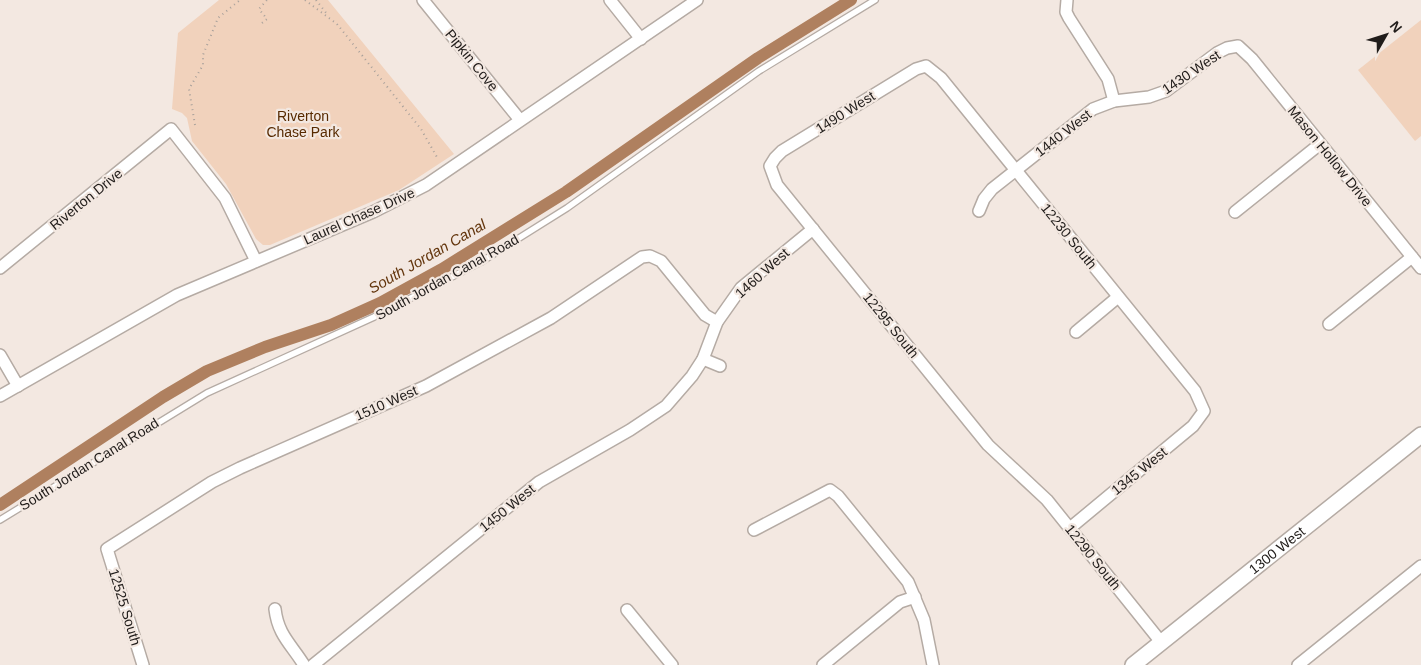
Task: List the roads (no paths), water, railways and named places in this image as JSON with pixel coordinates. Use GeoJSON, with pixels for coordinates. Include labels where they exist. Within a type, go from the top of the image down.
{"type":"FeatureCollection","features":[{"type":"Feature","properties":{"kind":"street","name":"Pipkin Cove"},"geometry":{"type":"LineString","coordinates":[[423,0],[520,120]]}},
{"type":"Feature","properties":{"kind":"street"},"geometry":{"type":"LineString","coordinates":[[610,0],[641,39]]}},
{"type":"Feature","properties":{"kind":"street","name":"Laurel Chase Drive"},"geometry":{"type":"LineString","coordinates":[[0,396],[177,296],[400,200],[426,185],[696,0]]}},
{"type":"Feature","properties":{"kind":"street"},"geometry":{"type":"LineString","coordinates":[[1067,0],[1066,6],[1069,18],[1108,79],[1114,102]]}},
{"type":"Feature","properties":{"kind":"street","name":"1430 West"},"geometry":{"type":"LineString","coordinates":[[1114,102],[1150,97],[1166,91],[1217,53],[1226,48],[1238,46]]}},
{"type":"Feature","properties":{"kind":"street","name":"Mason Hollow Drive"},"geometry":{"type":"LineString","coordinates":[[1238,46],[1252,59],[1421,268]]}},
{"type":"Feature","properties":{"kind":"street","name":"1490 West"},"geometry":{"type":"LineString","coordinates":[[770,166],[775,158],[791,146],[906,73],[926,66]]}},
{"type":"Feature","properties":{"kind":"street","name":"12230 South"},"geometry":{"type":"LineString","coordinates":[[926,66],[941,78],[1195,391],[1204,411]]}},
{"type":"Feature","properties":{"kind":"street","name":"1440 West"},"geometry":{"type":"LineString","coordinates":[[979,211],[992,189],[1083,115],[1103,104],[1114,102]]}},
{"type":"Feature","properties":{"kind":"street","name":"Riverton Drive"},"geometry":{"type":"LineString","coordinates":[[0,268],[171,129],[225,198],[256,261]]}},
{"type":"Feature","properties":{"kind":"street"},"geometry":{"type":"LineString","coordinates":[[1235,212],[1320,144]]}},
{"type":"Feature","properties":{"kind":"street","name":"12295 South"},"geometry":{"type":"LineString","coordinates":[[770,166],[777,185],[988,445],[1022,476]]}},
{"type":"Feature","properties":{"kind":"street","name":"1460 West"},"geometry":{"type":"LineString","coordinates":[[717,322],[741,288],[813,229]]}},
{"type":"Feature","properties":{"kind":"street","name":"1510 West"},"geometry":{"type":"LineString","coordinates":[[107,549],[225,474],[426,386],[453,372],[551,318],[635,260],[650,256],[661,261],[705,315],[717,322]]}},
{"type":"Feature","properties":{"kind":"street"},"geometry":{"type":"LineString","coordinates":[[1329,324],[1412,257]]}},
{"type":"Feature","properties":{"kind":"street"},"geometry":{"type":"LineString","coordinates":[[1076,332],[1118,297]]}},
{"type":"Feature","properties":{"kind":"street","name":"1450 West"},"geometry":{"type":"LineString","coordinates":[[313,665],[539,482],[630,430],[666,406],[692,376],[703,358],[717,322]]}},
{"type":"Feature","properties":{"kind":"street"},"geometry":{"type":"LineString","coordinates":[[0,355],[18,386]]}},
{"type":"Feature","properties":{"kind":"street"},"geometry":{"type":"LineString","coordinates":[[703,358],[720,366]]}},
{"type":"Feature","properties":{"kind":"street","name":"1345 West"},"geometry":{"type":"LineString","coordinates":[[1070,528],[1194,426],[1204,411]]}},
{"type":"Feature","properties":{"kind":"street","name":"1300 West"},"geometry":{"type":"LineString","coordinates":[[1133,665],[1421,435]]}},
{"type":"Feature","properties":{"kind":"street","name":"12290 South"},"geometry":{"type":"LineString","coordinates":[[1022,476],[1047,500],[1161,642]]}},
{"type":"Feature","properties":{"kind":"street"},"geometry":{"type":"LineString","coordinates":[[754,530],[830,490],[846,503],[900,570],[915,597],[924,620],[933,665]]}},
{"type":"Feature","properties":{"kind":"street","name":"12525 South"},"geometry":{"type":"LineString","coordinates":[[107,549],[143,665]]}},
{"type":"Feature","properties":{"kind":"street"},"geometry":{"type":"LineString","coordinates":[[1298,665],[1421,566]]}},
{"type":"Feature","properties":{"kind":"street"},"geometry":{"type":"LineString","coordinates":[[823,665],[900,602],[915,597]]}},
{"type":"Feature","properties":{"kind":"street"},"geometry":{"type":"LineString","coordinates":[[275,609],[276,622],[282,635],[304,665]]}},
{"type":"Feature","properties":{"kind":"street"},"geometry":{"type":"LineString","coordinates":[[627,610],[672,665]]}},
{"type":"Feature","properties":{"kind":"lane","name":"South Jordan Canal Road"},"geometry":{"type":"LineString","coordinates":[[0,520],[206,393],[374,317],[481,262],[567,208],[759,71],[875,0]]}},
{"type":"Feature","properties":{"kind":"waterway","name":"South Jordan Canal"},"geometry":{"type":"LineString","coordinates":[[0,505],[163,397],[207,371],[265,347],[331,325],[380,303],[442,269],[566,192],[758,58],[851,0]]}},
{"type":"Feature","properties":{"kind":"park label","name":"Riverton Chase Park"},"geometry":{"type":"Point","coordinates":[303,124]}}]}
